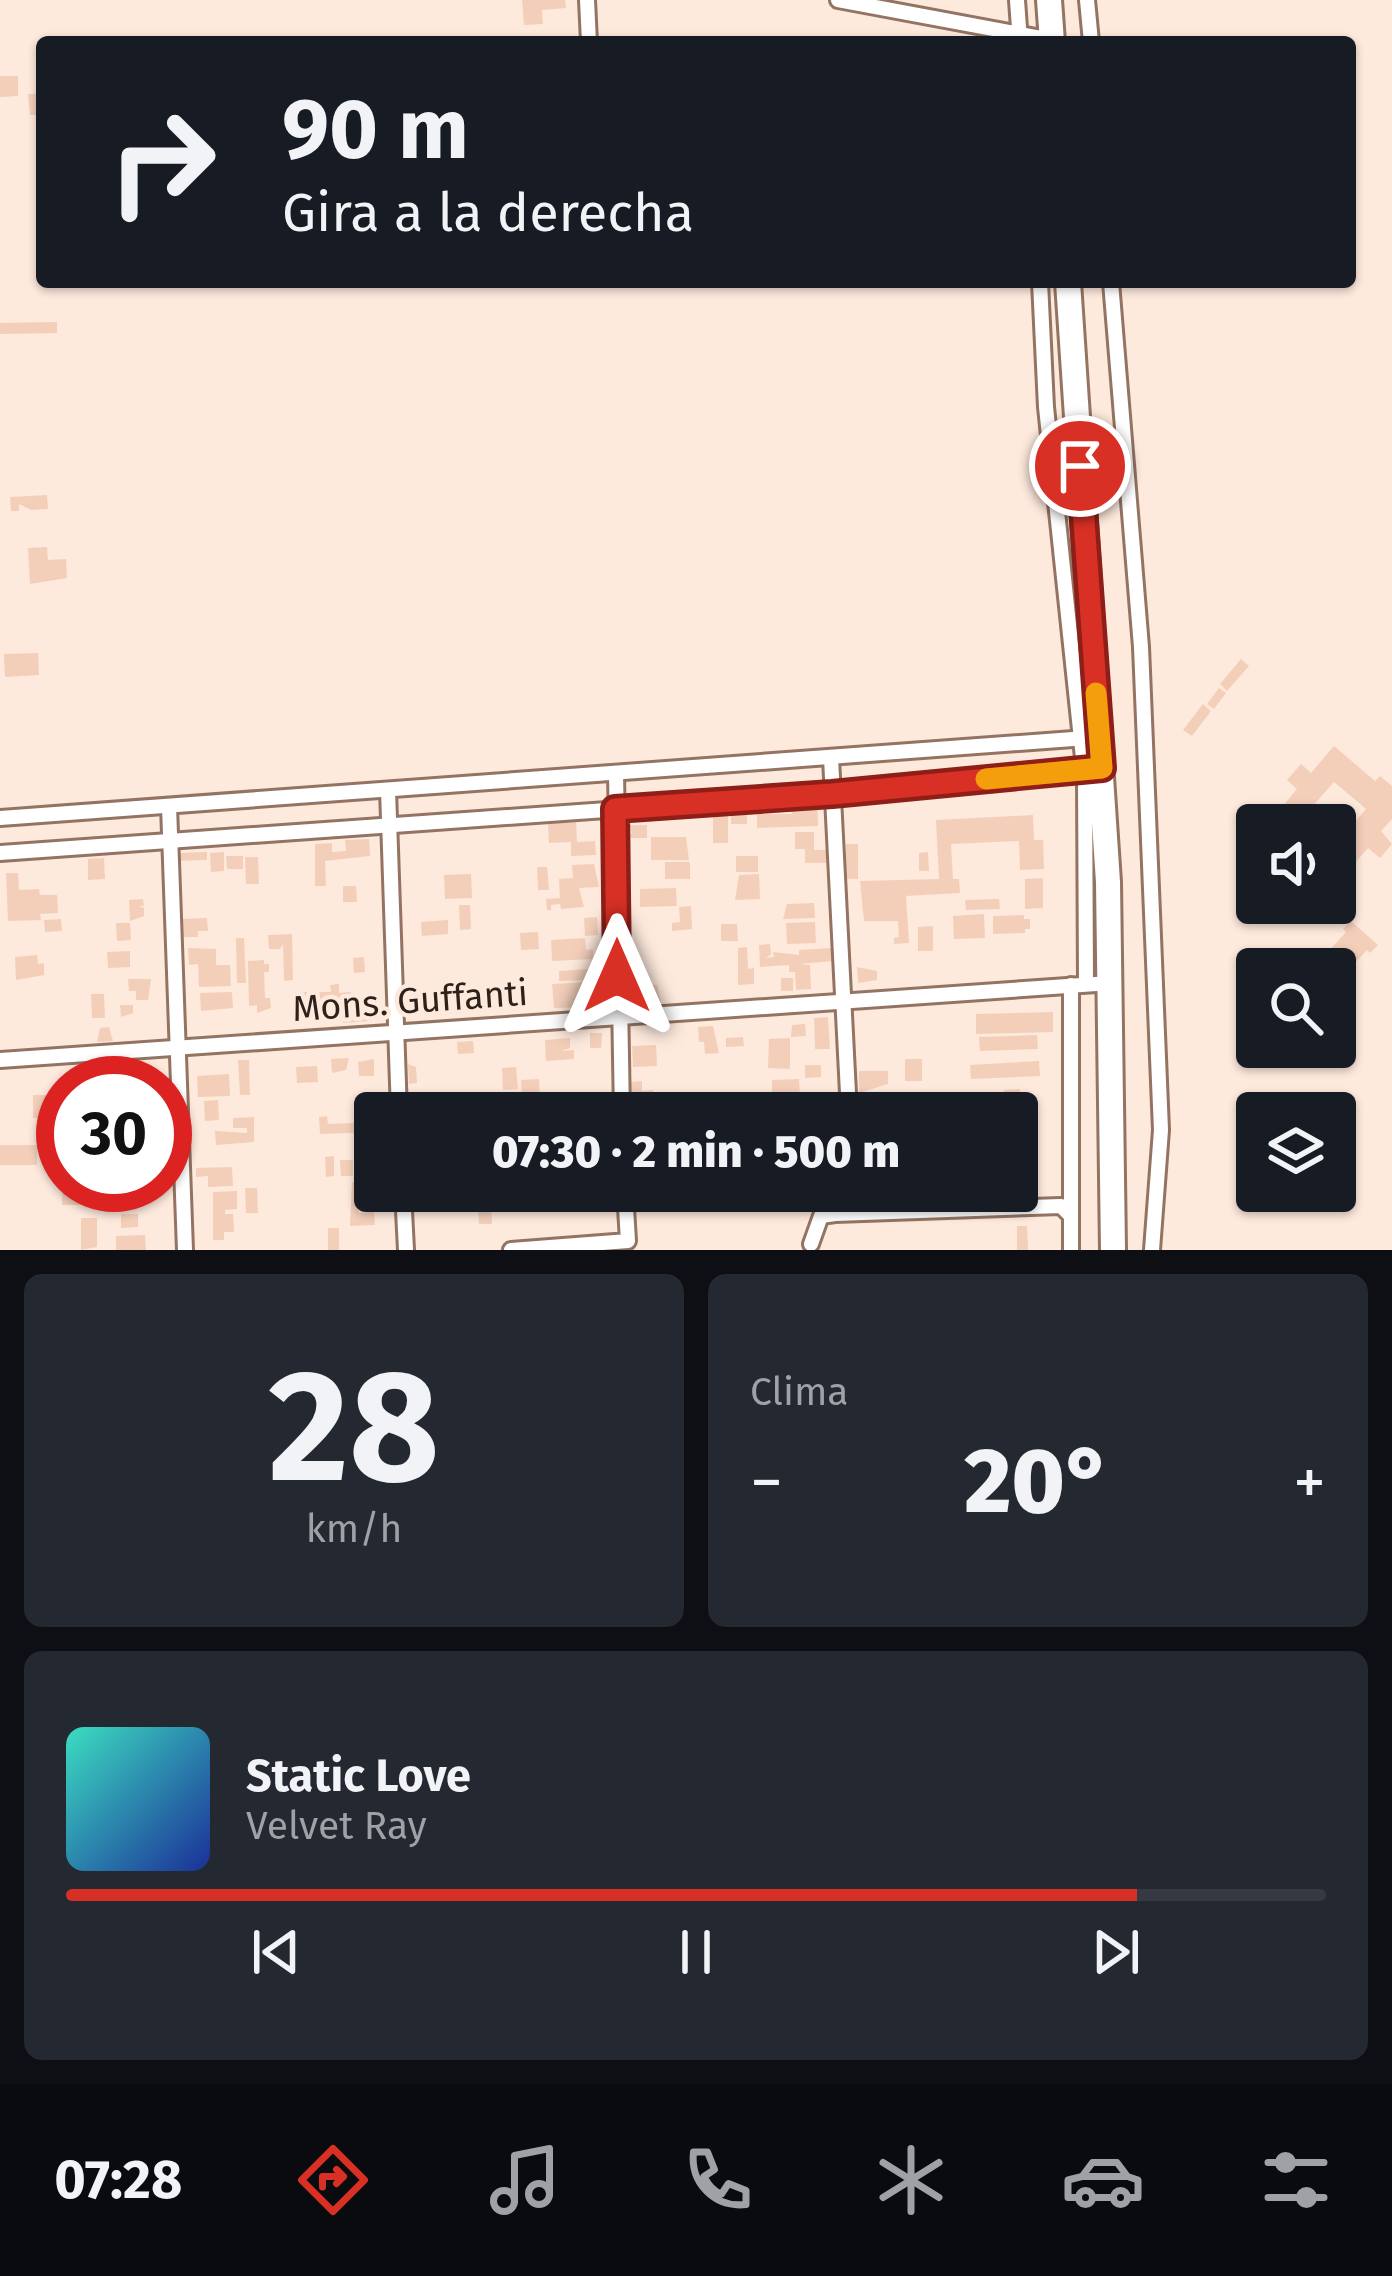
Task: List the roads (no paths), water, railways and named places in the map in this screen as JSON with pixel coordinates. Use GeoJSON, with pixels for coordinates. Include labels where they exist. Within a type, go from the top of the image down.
{"type":"FeatureCollection","features":[{"type":"Feature","properties":{"kind":"highway"},"geometry":{"type":"LineString","coordinates":[[1049,0],[1052,36]]}},
{"type":"Feature","properties":{"kind":"highway"},"geometry":{"type":"LineString","coordinates":[[1068,288],[1093,769],[1089,984],[1113,1250]]}},
{"type":"Feature","properties":{"kind":"street"},"geometry":{"type":"LineString","coordinates":[[587,0],[590,36]]}},
{"type":"Feature","properties":{"kind":"street"},"geometry":{"type":"LineString","coordinates":[[838,0],[1010,36]]}},
{"type":"Feature","properties":{"kind":"street"},"geometry":{"type":"LineString","coordinates":[[1017,0],[1020,36]]}},
{"type":"Feature","properties":{"kind":"street"},"geometry":{"type":"LineString","coordinates":[[1087,0],[1090,36]]}},
{"type":"Feature","properties":{"kind":"street"},"geometry":{"type":"LineString","coordinates":[[0,818],[1090,737],[1046,407],[1040,288]]}},
{"type":"Feature","properties":{"kind":"street"},"geometry":{"type":"LineString","coordinates":[[1111,288],[1141,646],[1161,1130],[1152,1250]]}},
{"type":"Feature","properties":{"kind":"street"},"geometry":{"type":"LineString","coordinates":[[831,758],[848,1092]]}},
{"type":"Feature","properties":{"kind":"street"},"geometry":{"type":"LineString","coordinates":[[0,853],[391,828],[1093,769]]}},
{"type":"Feature","properties":{"kind":"street"},"geometry":{"type":"LineString","coordinates":[[616,773],[621,1092]]}},
{"type":"Feature","properties":{"kind":"street"},"geometry":{"type":"LineString","coordinates":[[388,790],[398,1092]]}},
{"type":"Feature","properties":{"kind":"street"},"geometry":{"type":"LineString","coordinates":[[169,806],[185,1250]]}},
{"type":"Feature","properties":{"kind":"street"},"geometry":{"type":"LineString","coordinates":[[1071,1250],[1089,984]]}},
{"type":"Feature","properties":{"kind":"street","name":"Mons. Guffanti"},"geometry":{"type":"LineString","coordinates":[[0,1060],[1089,984]]}},
{"type":"Feature","properties":{"kind":"street"},"geometry":{"type":"LineString","coordinates":[[812,1244],[821,1216],[1061,1206],[1070,1215]]}},
{"type":"Feature","properties":{"kind":"street"},"geometry":{"type":"LineString","coordinates":[[404,1212],[406,1250]]}},
{"type":"Feature","properties":{"kind":"street"},"geometry":{"type":"LineString","coordinates":[[511,1250],[628,1241],[626,1212]]}}]}
